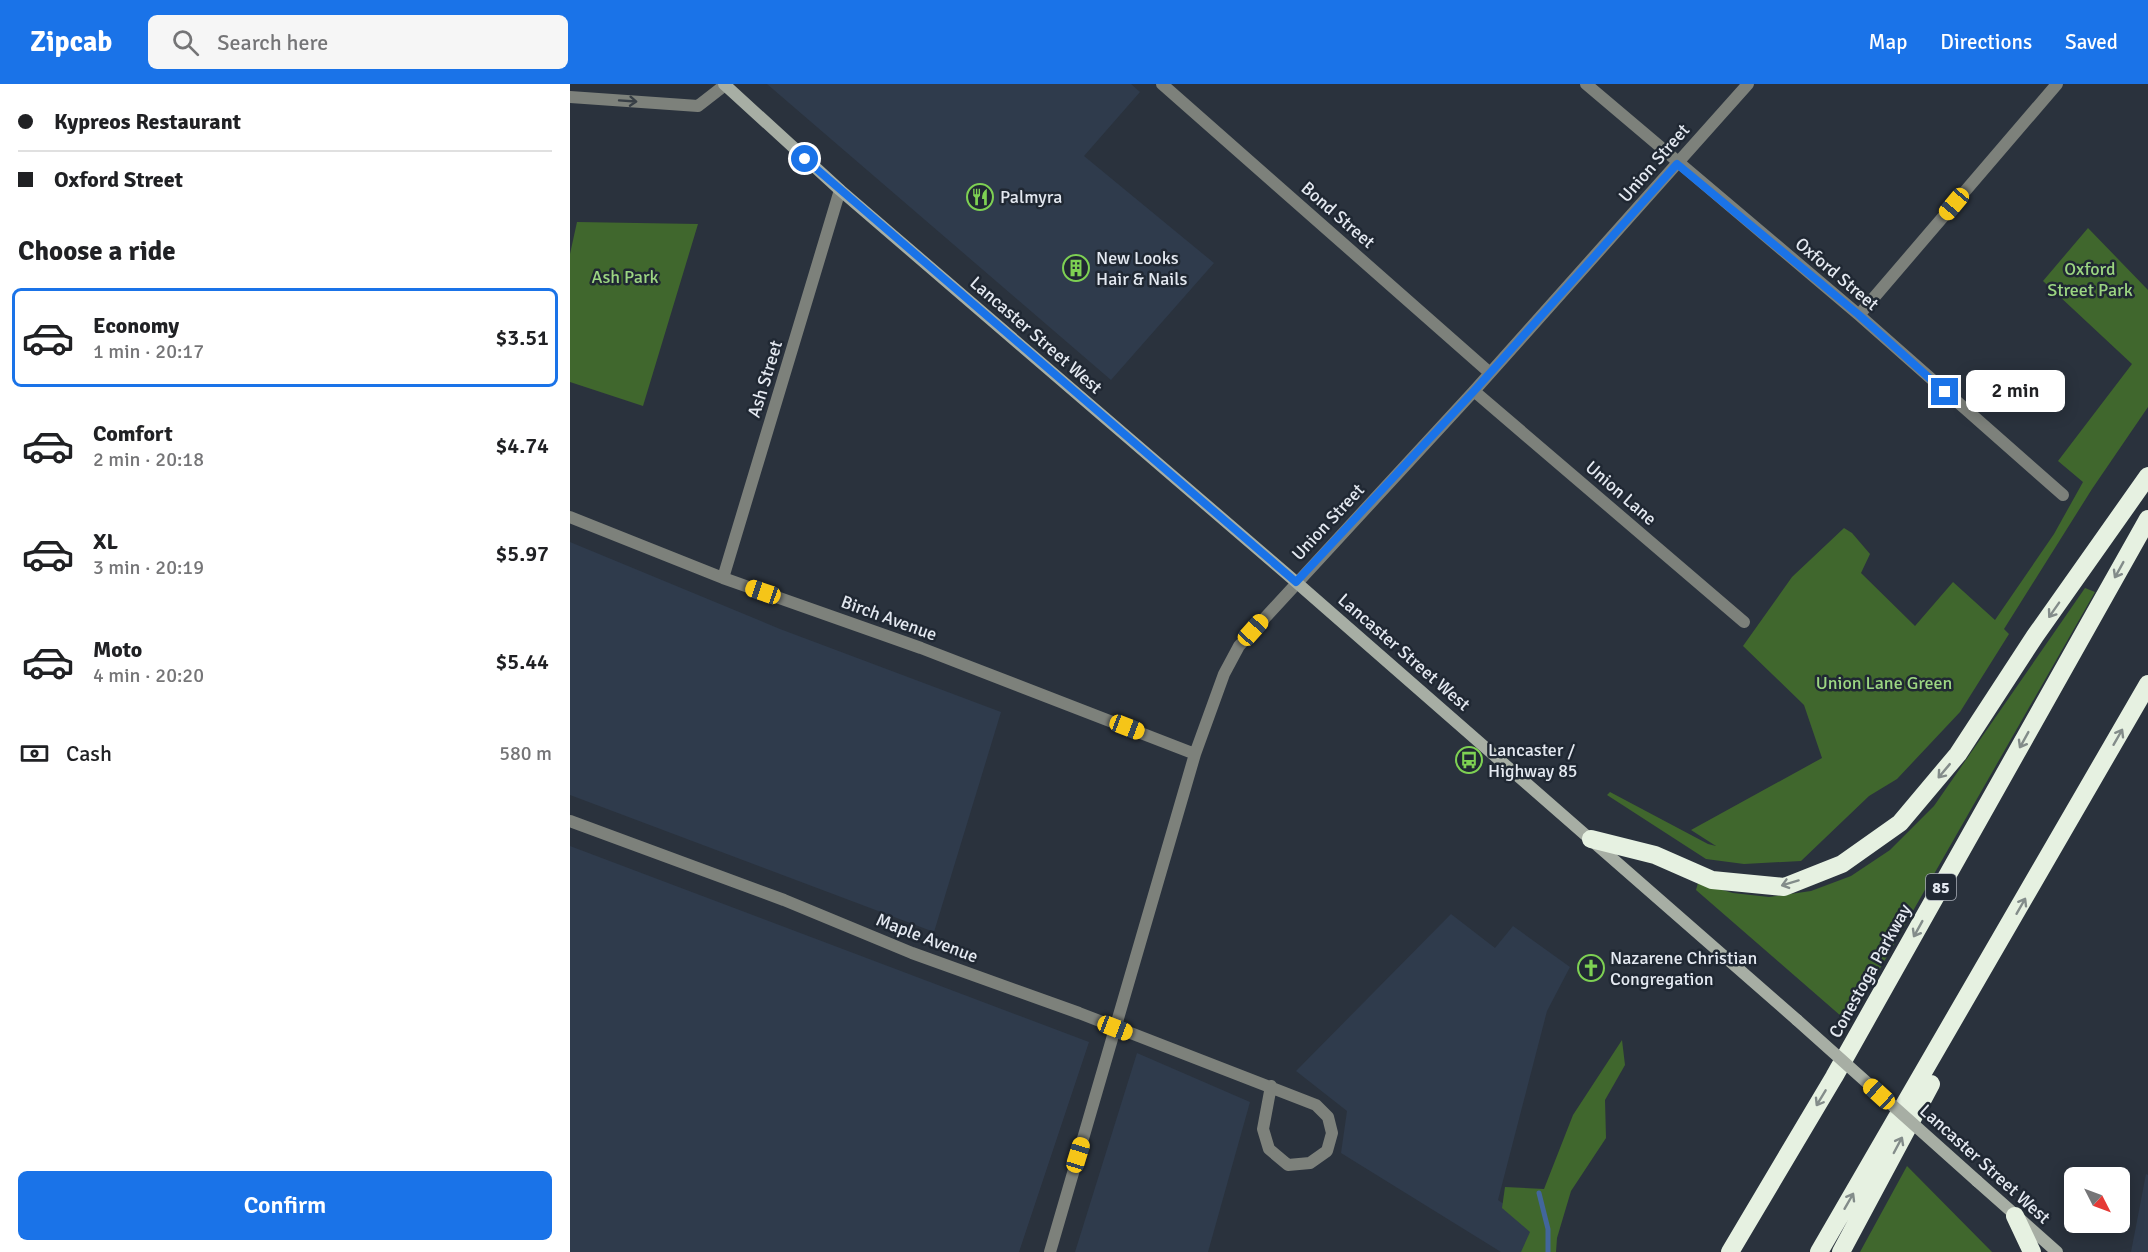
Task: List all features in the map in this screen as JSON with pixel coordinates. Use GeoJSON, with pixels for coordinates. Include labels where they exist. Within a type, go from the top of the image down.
{"type":"FeatureCollection","features":[{"type":"Feature","properties":{"kind":"highway"},"geometry":{"type":"LineString","coordinates":[[1591,839],[1655,855],[1712,880],[1784,887],[1842,864],[1900,823],[1958,754],[2036,636],[2148,476]]}},
{"type":"Feature","properties":{"kind":"highway","name":"Conestoga Parkway"},"geometry":{"type":"LineString","coordinates":[[1730,1252],[1834,1077],[2148,519]]}},
{"type":"Feature","properties":{"kind":"highway"},"geometry":{"type":"LineString","coordinates":[[1819,1252],[2148,684]]}},
{"type":"Feature","properties":{"kind":"highway"},"geometry":{"type":"LineString","coordinates":[[1841,1252],[1959,1032],[2003,936]]}},
{"type":"Feature","properties":{"kind":"highway"},"geometry":{"type":"LineString","coordinates":[[2015,1216],[2032,1252]]}},
{"type":"Feature","properties":{"kind":"main road","name":"Lancaster Street West"},"geometry":{"type":"LineString","coordinates":[[724,84],[840,190],[1591,839],[2057,1252]]}},
{"type":"Feature","properties":{"kind":"street"},"geometry":{"type":"LineString","coordinates":[[570,97],[699,106],[724,84]]}},
{"type":"Feature","properties":{"kind":"street","name":"Bond Street"},"geometry":{"type":"LineString","coordinates":[[1162,84],[1490,373]]}},
{"type":"Feature","properties":{"kind":"street","name":"Oxford Street"},"geometry":{"type":"LineString","coordinates":[[1586,84],[1677,164],[1859,315],[2063,495]]}},
{"type":"Feature","properties":{"kind":"street","name":"Union Street"},"geometry":{"type":"LineString","coordinates":[[1050,1252],[1195,754],[1224,674],[1239,646],[1474,391],[1748,84]]}},
{"type":"Feature","properties":{"kind":"street"},"geometry":{"type":"LineString","coordinates":[[1859,315],[2057,84]]}},
{"type":"Feature","properties":{"kind":"street","name":"Ash Street"},"geometry":{"type":"LineString","coordinates":[[723,578],[840,190]]}},
{"type":"Feature","properties":{"kind":"street","name":"Union Lane"},"geometry":{"type":"LineString","coordinates":[[1474,391],[1744,622]]}},
{"type":"Feature","properties":{"kind":"street","name":"Birch Avenue"},"geometry":{"type":"LineString","coordinates":[[570,517],[723,578],[921,648],[1195,754]]}},
{"type":"Feature","properties":{"kind":"street","name":"Maple Avenue"},"geometry":{"type":"LineString","coordinates":[[570,821],[715,874],[912,953],[1271,1086],[1316,1105],[1328,1117],[1332,1133],[1327,1151],[1310,1163],[1288,1165],[1269,1149],[1263,1129],[1271,1086]]}},
{"type":"Feature","properties":{"kind":"shaded area"},"geometry":{"type":"Polygon","coordinates":[[[767,84],[1131,84],[1140,92],[1084,156],[1214,263],[1111,380],[767,84]]]}},
{"type":"Feature","properties":{"kind":"shaded area"},"geometry":{"type":"Polygon","coordinates":[[[570,542],[780,629],[1001,712],[934,932],[570,795],[570,542]]]}},
{"type":"Feature","properties":{"kind":"shaded area"},"geometry":{"type":"Polygon","coordinates":[[[570,846],[1089,1042],[1019,1252],[570,1252],[570,846]]]}},
{"type":"Feature","properties":{"kind":"shaded area"},"geometry":{"type":"Polygon","coordinates":[[[1451,914],[1495,948],[1513,926],[1570,967],[1547,1011],[1498,1200],[1543,1232],[1536,1252],[1501,1252],[1341,1153],[1347,1111],[1296,1071],[1451,914]]]}},
{"type":"Feature","properties":{"kind":"shaded area"},"geometry":{"type":"Polygon","coordinates":[[[1137,1053],[1250,1102],[1208,1252],[1075,1252],[1137,1053]]]}},
{"type":"Feature","properties":{"kind":"shaded area"},"geometry":{"type":"Polygon","coordinates":[[[2146,1174],[2148,1175],[2148,1252],[2131,1252],[2146,1174]]]}},
{"type":"Feature","properties":{"kind":"green space","name":"Ash Park"},"geometry":{"type":"Polygon","coordinates":[[[577,222],[698,224],[643,406],[570,382],[570,254],[577,222]]]}},
{"type":"Feature","properties":{"kind":"green space"},"geometry":{"type":"Polygon","coordinates":[[[2088,228],[2148,290],[2148,407],[2092,489],[2004,629],[2009,634],[1960,712],[1897,779],[1869,796],[1801,861],[1744,864],[1706,859],[1607,795],[1610,792],[1708,844],[1716,846],[1691,830],[1822,758],[1804,705],[1743,646],[1792,577],[1844,528],[1852,533],[1870,554],[1861,573],[1915,626],[1953,582],[1995,620],[2054,534],[2083,482],[2058,461],[2132,364],[2043,281],[2088,228]]]}},
{"type":"Feature","properties":{"kind":"green space"},"geometry":{"type":"Polygon","coordinates":[[[2085,588],[2095,592],[1849,1023],[1696,890],[1698,883],[1733,893],[1769,897],[1811,891],[1851,876],[1890,850],[1934,806],[2085,588]]]}},
{"type":"Feature","properties":{"kind":"green space"},"geometry":{"type":"Polygon","coordinates":[[[1622,1040],[1625,1065],[1605,1100],[1606,1138],[1571,1191],[1557,1238],[1556,1252],[1521,1252],[1530,1232],[1502,1208],[1505,1187],[1544,1189],[1573,1115],[1622,1040]]]}},
{"type":"Feature","properties":{"kind":"green space"},"geometry":{"type":"Polygon","coordinates":[[[1907,1166],[1992,1252],[1860,1252],[1907,1166]]]}},
{"type":"Feature","properties":{"kind":"waterway"},"geometry":{"type":"LineString","coordinates":[[1539,1193],[1548,1229],[1548,1252]]}},
{"type":"Feature","properties":{"kind":"place","name":"Palmyra"},"geometry":{"type":"Point","coordinates":[980,197]}},
{"type":"Feature","properties":{"kind":"place","name":"New Looks Hair & Nails"},"geometry":{"type":"Point","coordinates":[1076,268]}},
{"type":"Feature","properties":{"kind":"place","name":"Lancaster / Highway 85"},"geometry":{"type":"Point","coordinates":[1469,760]}},
{"type":"Feature","properties":{"kind":"place","name":"Nazarene Christian Congregation"},"geometry":{"type":"Point","coordinates":[1591,968]}},
{"type":"Feature","properties":{"kind":"route"},"geometry":{"type":"LineString","coordinates":[[805,159],[1296,582],[1474,391],[1677,164],[1859,315],[1945,392]]}},
{"type":"Feature","properties":{"kind":"park label","name":"Oxford Street Park"},"geometry":{"type":"Point","coordinates":[2090,279]}},
{"type":"Feature","properties":{"kind":"park label","name":"Union Lane Green"},"geometry":{"type":"Point","coordinates":[1884,683]}}]}
